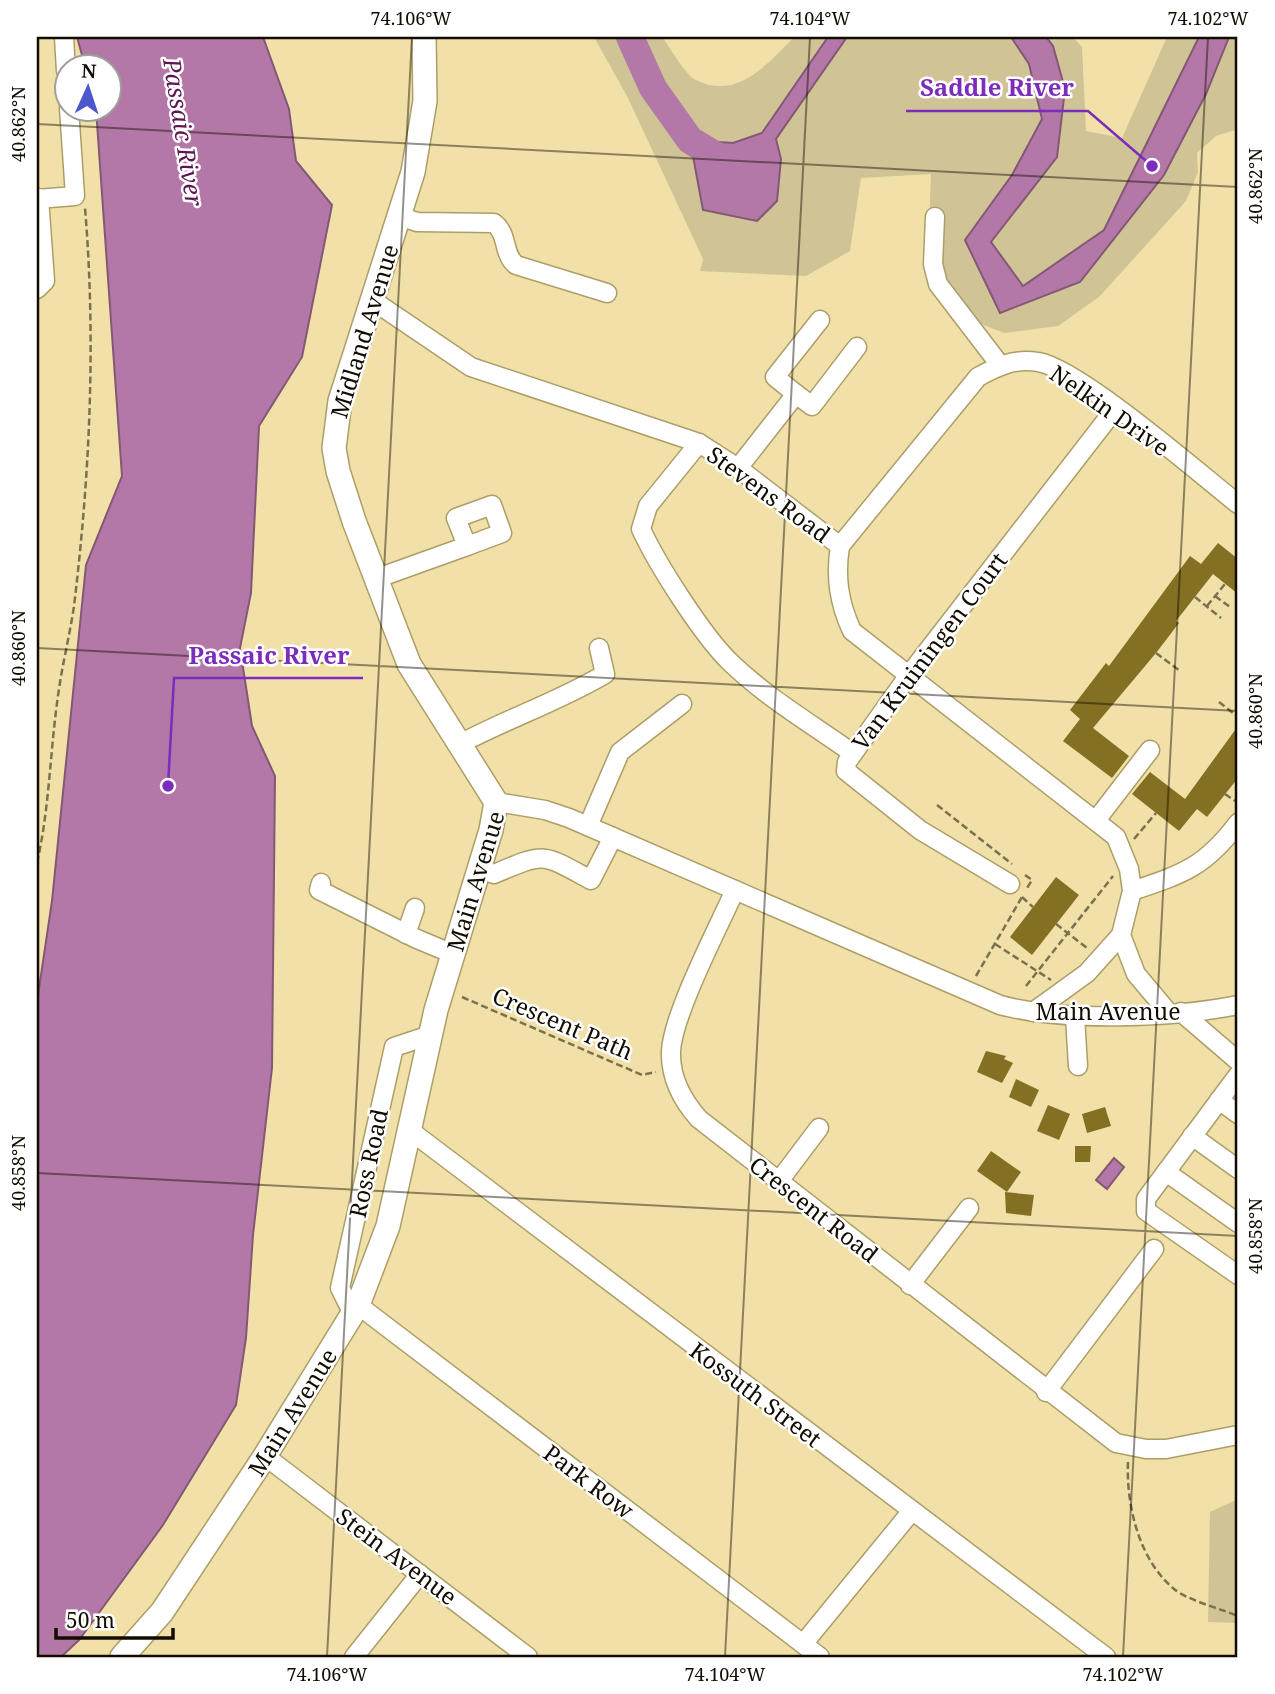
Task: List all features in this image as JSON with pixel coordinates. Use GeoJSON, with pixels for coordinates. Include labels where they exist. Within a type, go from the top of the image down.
{"type":"FeatureCollection","features":[{"type":"Feature","properties":{"kind":"main road","name":"Midland Avenue"},"geometry":{"type":"LineString","coordinates":[[424,37],[425,101],[421,134],[340,401],[334,448],[338,471],[375,579],[409,664],[496,802]]}},
{"type":"Feature","properties":{"kind":"main road","name":"Main Avenue"},"geometry":{"type":"LineString","coordinates":[[122,1657],[162,1612],[356,1309],[388,1226],[430,1035],[496,802]]}},
{"type":"Feature","properties":{"kind":"street"},"geometry":{"type":"LineString","coordinates":[[37,289],[45,281],[38,199],[75,196],[70,122]]}},
{"type":"Feature","properties":{"kind":"street"},"geometry":{"type":"LineString","coordinates":[[398,216],[417,222],[494,223],[505,235],[506,252],[516,265],[607,293]]}},
{"type":"Feature","properties":{"kind":"street"},"geometry":{"type":"LineString","coordinates":[[841,546],[978,377],[1000,365],[938,284],[933,264],[935,217]]}},
{"type":"Feature","properties":{"kind":"street","name":"Stevens Road"},"geometry":{"type":"LineString","coordinates":[[372,300],[471,367],[698,443],[738,468],[841,546],[838,586],[842,611],[852,631],[1097,819],[1122,848],[1132,891],[1121,935],[1087,973],[1033,1012]]}},
{"type":"Feature","properties":{"kind":"street"},"geometry":{"type":"LineString","coordinates":[[820,320],[775,377],[812,406],[857,347]]}},
{"type":"Feature","properties":{"kind":"street","name":"Nelkin Drive"},"geometry":{"type":"LineString","coordinates":[[1000,365],[1021,360],[1060,369],[1238,504]]}},
{"type":"Feature","properties":{"kind":"street"},"geometry":{"type":"LineString","coordinates":[[738,468],[796,394]]}},
{"type":"Feature","properties":{"kind":"street","name":"Van Kruiningen Court"},"geometry":{"type":"LineString","coordinates":[[1016,890],[920,830],[846,771],[851,752],[1115,409]]}},
{"type":"Feature","properties":{"kind":"street"},"geometry":{"type":"LineString","coordinates":[[698,443],[648,506],[641,529],[652,553],[729,661],[767,693],[851,752]]}},
{"type":"Feature","properties":{"kind":"street"},"geometry":{"type":"LineString","coordinates":[[375,579],[467,546]]}},
{"type":"Feature","properties":{"kind":"street"},"geometry":{"type":"LineString","coordinates":[[458,745],[494,726],[540,708],[605,674],[599,648]]}},
{"type":"Feature","properties":{"kind":"street"},"geometry":{"type":"LineString","coordinates":[[588,826],[620,752],[682,704]]}},
{"type":"Feature","properties":{"kind":"street"},"geometry":{"type":"LineString","coordinates":[[1097,819],[1150,750]]}},
{"type":"Feature","properties":{"kind":"street","name":"Main Avenue"},"geometry":{"type":"LineString","coordinates":[[496,802],[545,810],[613,836],[986,1001],[1033,1012],[1075,1016],[1174,1012],[1238,1004]]}},
{"type":"Feature","properties":{"kind":"street"},"geometry":{"type":"LineString","coordinates":[[1132,891],[1180,875],[1198,864],[1217,851],[1238,823]]}},
{"type":"Feature","properties":{"kind":"street"},"geometry":{"type":"LineString","coordinates":[[479,869],[494,874],[536,857],[552,859],[591,880],[613,836]]}},
{"type":"Feature","properties":{"kind":"street"},"geometry":{"type":"LineString","coordinates":[[321,883],[319,890],[406,934],[453,954]]}},
{"type":"Feature","properties":{"kind":"street","name":"Crescent Road"},"geometry":{"type":"LineString","coordinates":[[735,890],[674,1031],[673,1069],[678,1089],[699,1119],[1046,1391],[1116,1443],[1128,1446]]}},
{"type":"Feature","properties":{"kind":"street"},"geometry":{"type":"LineString","coordinates":[[406,934],[415,908]]}},
{"type":"Feature","properties":{"kind":"street"},"geometry":{"type":"LineString","coordinates":[[1121,935],[1136,974],[1174,1012],[1238,1062]]}},
{"type":"Feature","properties":{"kind":"street"},"geometry":{"type":"LineString","coordinates":[[1075,1016],[1078,1066]]}},
{"type":"Feature","properties":{"kind":"street","name":"Ross Road"},"geometry":{"type":"LineString","coordinates":[[356,1309],[340,1288],[394,1047],[430,1035]]}},
{"type":"Feature","properties":{"kind":"street"},"geometry":{"type":"LineString","coordinates":[[1238,1075],[1146,1199],[1146,1210],[1238,1275]]}},
{"type":"Feature","properties":{"kind":"street"},"geometry":{"type":"LineString","coordinates":[[1219,1100],[1238,1114]]}},
{"type":"Feature","properties":{"kind":"street"},"geometry":{"type":"LineString","coordinates":[[779,1181],[819,1128]]}},
{"type":"Feature","properties":{"kind":"street","name":"Kossuth Street"},"geometry":{"type":"LineString","coordinates":[[408,1129],[1106,1657]]}},
{"type":"Feature","properties":{"kind":"street"},"geometry":{"type":"LineString","coordinates":[[1192,1136],[1238,1169]]}},
{"type":"Feature","properties":{"kind":"street"},"geometry":{"type":"LineString","coordinates":[[1166,1172],[1238,1223]]}},
{"type":"Feature","properties":{"kind":"street"},"geometry":{"type":"LineString","coordinates":[[910,1285],[969,1208]]}},
{"type":"Feature","properties":{"kind":"street"},"geometry":{"type":"LineString","coordinates":[[1046,1391],[1154,1249]]}},
{"type":"Feature","properties":{"kind":"street","name":"Park Row"},"geometry":{"type":"LineString","coordinates":[[356,1309],[820,1657]]}},
{"type":"Feature","properties":{"kind":"street"},"geometry":{"type":"LineString","coordinates":[[1128,1446],[1166,1449],[1238,1435]]}},
{"type":"Feature","properties":{"kind":"street","name":"Stein Avenue"},"geometry":{"type":"LineString","coordinates":[[265,1455],[528,1657]]}},
{"type":"Feature","properties":{"kind":"street"},"geometry":{"type":"LineString","coordinates":[[803,1644],[911,1512]]}},
{"type":"Feature","properties":{"kind":"street"},"geometry":{"type":"LineString","coordinates":[[354,1657],[420,1574]]}},
{"type":"Feature","properties":{"kind":"path"},"geometry":{"type":"LineString","coordinates":[[37,863],[45,828],[59,691],[73,608],[88,444],[93,301],[85,204],[75,196]]}},
{"type":"Feature","properties":{"kind":"path"},"geometry":{"type":"LineString","coordinates":[[1207,606],[1225,583]]}},
{"type":"Feature","properties":{"kind":"path"},"geometry":{"type":"LineString","coordinates":[[1215,596],[1230,607]]}},
{"type":"Feature","properties":{"kind":"path"},"geometry":{"type":"LineString","coordinates":[[1195,597],[1221,618]]}},
{"type":"Feature","properties":{"kind":"path"},"geometry":{"type":"LineString","coordinates":[[1156,653],[1180,671]]}},
{"type":"Feature","properties":{"kind":"path"},"geometry":{"type":"LineString","coordinates":[[1219,702],[1238,717]]}},
{"type":"Feature","properties":{"kind":"path"},"geometry":{"type":"LineString","coordinates":[[1225,794],[1235,801]]}},
{"type":"Feature","properties":{"kind":"path"},"geometry":{"type":"LineString","coordinates":[[1134,839],[1156,813]]}},
{"type":"Feature","properties":{"kind":"path"},"geometry":{"type":"LineString","coordinates":[[1026,986],[1113,876]]}},
{"type":"Feature","properties":{"kind":"path"},"geometry":{"type":"LineString","coordinates":[[1016,890],[1033,907]]}},
{"type":"Feature","properties":{"kind":"path"},"geometry":{"type":"LineString","coordinates":[[1056,924],[1091,951]]}},
{"type":"Feature","properties":{"kind":"path"},"geometry":{"type":"LineString","coordinates":[[995,944],[1051,981]]}},
{"type":"Feature","properties":{"kind":"path","name":"Crescent Path"},"geometry":{"type":"LineString","coordinates":[[442,988],[642,1075],[673,1069]]}},
{"type":"Feature","properties":{"kind":"path"},"geometry":{"type":"LineString","coordinates":[[1128,1446],[1127,1490],[1147,1556],[1175,1590],[1238,1616]]}},
{"type":"Feature","properties":{"kind":"shaded area"},"geometry":{"type":"Polygon","coordinates":[[[594,37],[662,37],[691,77],[711,85],[725,86],[739,82],[763,68],[794,37],[828,37],[762,133],[733,143],[691,140],[777,201],[781,159],[776,140],[847,37],[1011,37],[1029,64],[1042,119],[1012,175],[965,240],[1000,312],[1080,282],[1206,94],[1229,37],[1238,37],[1238,129],[1216,136],[1197,153],[1198,172],[1186,201],[1099,297],[1058,326],[1004,333],[966,318],[928,248],[931,174],[861,178],[850,251],[806,276],[700,271],[703,259],[628,98],[594,37]]]}},
{"type":"Feature","properties":{"kind":"shaded area"},"geometry":{"type":"Polygon","coordinates":[[[1046,37],[1073,37],[1082,47],[1086,131],[1122,138],[1167,37],[1199,37],[1104,230],[1023,286],[991,243],[1057,157],[1053,46],[1046,37]]]}},
{"type":"Feature","properties":{"kind":"shaded area"},"geometry":{"type":"Polygon","coordinates":[[[1238,1499],[1238,1623],[1208,1622],[1210,1512],[1238,1499]]]}},
{"type":"Feature","properties":{"kind":"water"},"geometry":{"type":"Polygon","coordinates":[[[77,37],[263,37],[289,109],[296,161],[332,205],[302,357],[259,426],[251,593],[240,648],[252,726],[275,776],[272,1068],[253,1235],[246,1338],[236,1405],[163,1525],[79,1640],[61,1657],[37,1657],[37,1002],[52,901],[86,565],[122,476],[97,122],[122,122],[122,52],[81,52],[77,37]]]}},
{"type":"Feature","properties":{"kind":"water"},"geometry":{"type":"Polygon","coordinates":[[[828,37],[847,37],[776,139],[781,159],[777,201],[757,221],[703,210],[690,140],[733,143],[762,133],[828,37]]]}},
{"type":"Feature","properties":{"kind":"water"},"geometry":{"type":"Polygon","coordinates":[[[1011,37],[1046,37],[1053,46],[1065,89],[1057,157],[991,242],[1023,286],[1104,230],[1199,37],[1229,37],[1206,94],[1164,175],[1080,282],[1000,313],[965,240],[1012,175],[1042,119],[1029,64],[1011,37]]]}},
{"type":"Feature","properties":{"kind":"water"},"geometry":{"type":"Polygon","coordinates":[[[1114,1158],[1124,1167],[1107,1189],[1096,1180],[1114,1158]]]}},
{"type":"Feature","properties":{"kind":"building"},"geometry":{"type":"Polygon","coordinates":[[[1218,543],[1238,559],[1238,594],[1213,574],[1176,621],[1179,623],[1156,653],[1093,728],[1129,756],[1112,778],[1063,741],[1080,719],[1070,710],[1106,663],[1109,666],[1190,556],[1201,564],[1218,543]]]}},
{"type":"Feature","properties":{"kind":"building"},"geometry":{"type":"Polygon","coordinates":[[[1238,726],[1238,778],[1207,817],[1197,809],[1179,831],[1132,794],[1150,772],[1185,799],[1238,726]]]}},
{"type":"Feature","properties":{"kind":"building"},"geometry":{"type":"Polygon","coordinates":[[[1056,877],[1079,895],[1032,955],[1010,937],[1056,877]]]}},
{"type":"Feature","properties":{"kind":"building"},"geometry":{"type":"Polygon","coordinates":[[[986,1051],[1006,1056],[1004,1059],[1013,1063],[1002,1083],[977,1072],[986,1051]]]}},
{"type":"Feature","properties":{"kind":"building"},"geometry":{"type":"Polygon","coordinates":[[[1016,1079],[1039,1090],[1031,1107],[1009,1097],[1016,1079]]]}},
{"type":"Feature","properties":{"kind":"building"},"geometry":{"type":"Polygon","coordinates":[[[1048,1105],[1070,1114],[1059,1140],[1037,1131],[1048,1105]]]}},
{"type":"Feature","properties":{"kind":"building"},"geometry":{"type":"Polygon","coordinates":[[[1105,1107],[1111,1126],[1087,1133],[1082,1114],[1105,1107]]]}},
{"type":"Feature","properties":{"kind":"building"},"geometry":{"type":"Polygon","coordinates":[[[1075,1146],[1091,1146],[1090,1162],[1075,1162],[1075,1146]]]}},
{"type":"Feature","properties":{"kind":"building"},"geometry":{"type":"Polygon","coordinates":[[[991,1151],[1021,1172],[1007,1192],[977,1171],[991,1151]]]}},
{"type":"Feature","properties":{"kind":"building"},"geometry":{"type":"Polygon","coordinates":[[[1005,1192],[1034,1195],[1031,1216],[1006,1213],[1005,1192]]]}},
{"type":"Feature","properties":{"kind":"waterway"},"geometry":{"type":"LineString","coordinates":[[630,37],[653,88],[690,140],[723,160]]}},
{"type":"Feature","properties":{"kind":"place","name":"Saddle River"},"geometry":{"type":"Point","coordinates":[1152,166]}},
{"type":"Feature","properties":{"kind":"place","name":"Passaic River"},"geometry":{"type":"Point","coordinates":[168,786]}}]}
